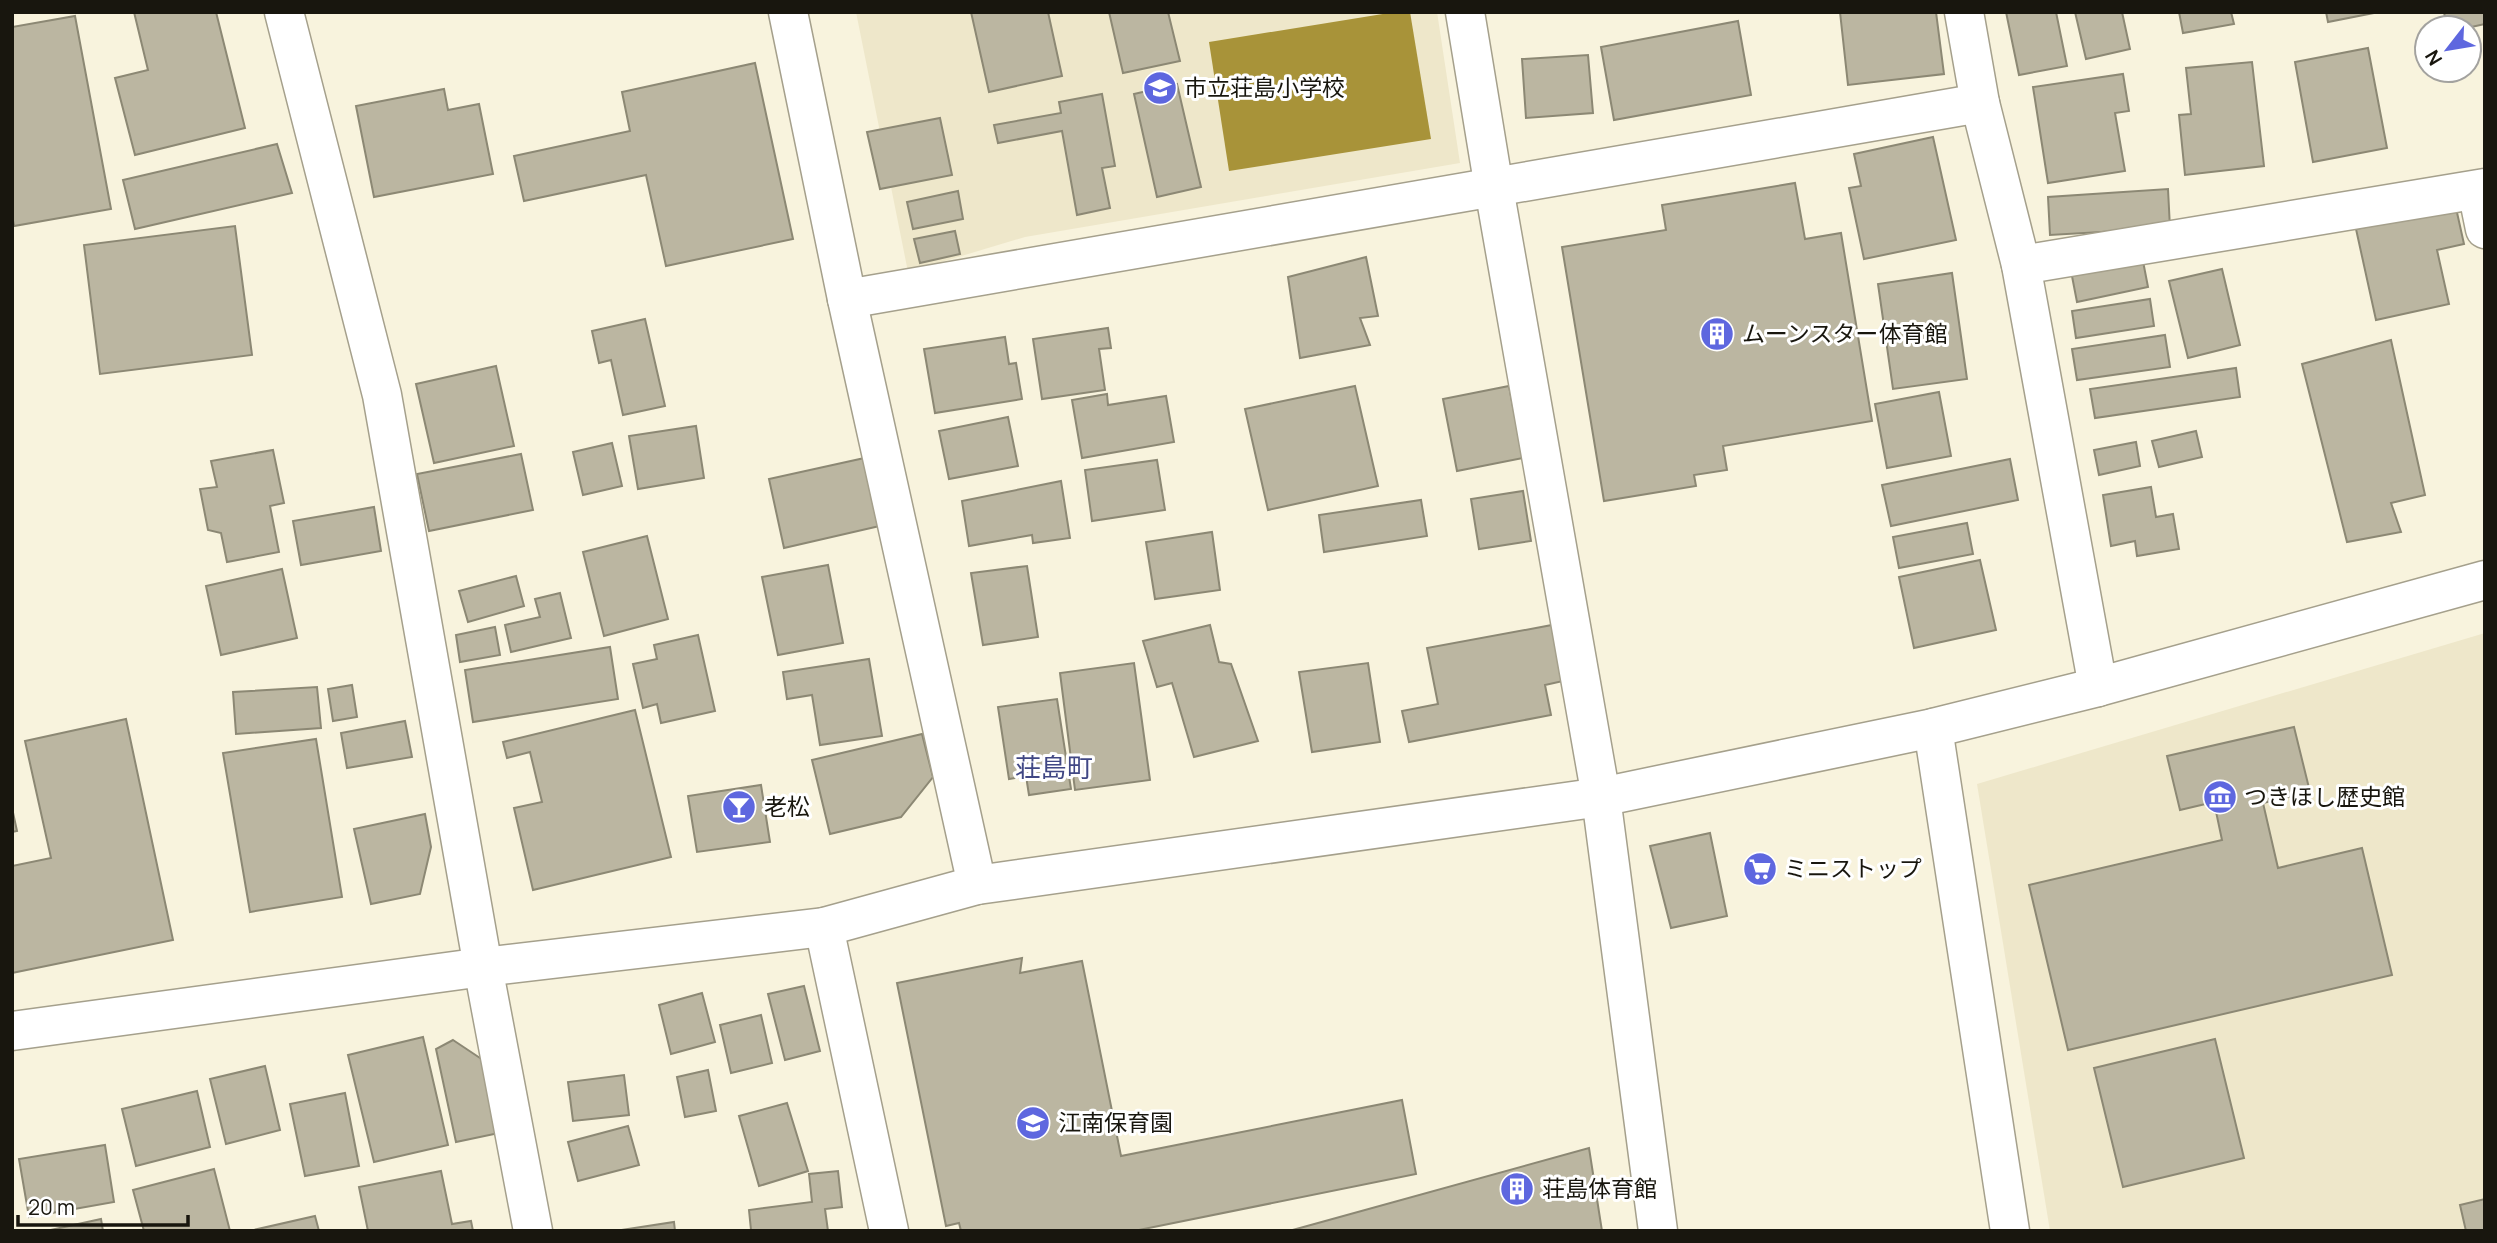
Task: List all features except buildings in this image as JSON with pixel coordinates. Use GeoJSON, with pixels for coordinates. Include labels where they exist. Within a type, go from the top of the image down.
{"type":"FeatureCollection","features":[{"type":"Feature","properties":{"kind":"street"},"geometry":{"type":"LineString","coordinates":[[284,12],[382,395],[483,967],[533,1231]]}},
{"type":"Feature","properties":{"kind":"street"},"geometry":{"type":"LineString","coordinates":[[788,12],[847,299],[976,885]]}},
{"type":"Feature","properties":{"kind":"street"},"geometry":{"type":"LineString","coordinates":[[1465,12],[1601,797],[1658,1231]]}},
{"type":"Feature","properties":{"kind":"street"},"geometry":{"type":"LineString","coordinates":[[1964,12],[1980,103],[2021,265],[2098,687]]}},
{"type":"Feature","properties":{"kind":"street"},"geometry":{"type":"LineString","coordinates":[[847,299],[1980,103]]}},
{"type":"Feature","properties":{"kind":"street"},"geometry":{"type":"LineString","coordinates":[[2021,265],[2481,189],[2485,229]]}},
{"type":"Feature","properties":{"kind":"street"},"geometry":{"type":"LineString","coordinates":[[12,1031],[483,967],[824,927],[976,885],[1601,797],[1933,728],[2098,687],[2485,580]]}},
{"type":"Feature","properties":{"kind":"street"},"geometry":{"type":"LineString","coordinates":[[1933,728],[2010,1231]]}},
{"type":"Feature","properties":{"kind":"street"},"geometry":{"type":"LineString","coordinates":[[824,927],[888,1231]]}},
{"type":"Feature","properties":{"kind":"shaded area","name":"市立荘島小学校"},"geometry":{"type":"Polygon","coordinates":[[[856,12],[1437,12],[1460,163],[1025,237],[908,272],[856,12]]]}},
{"type":"Feature","properties":{"kind":"shaded area"},"geometry":{"type":"Polygon","coordinates":[[[1395,12],[1410,12],[1431,139],[1229,171],[1209,42],[1395,12]]]}},
{"type":"Feature","properties":{"kind":"shaded area"},"geometry":{"type":"Polygon","coordinates":[[[2485,633],[2485,1231],[2050,1231],[1977,784],[2485,633]]]}},
{"type":"Feature","properties":{"kind":"place","name":"市立荘島小学校"},"geometry":{"type":"Point","coordinates":[1160,88]}},
{"type":"Feature","properties":{"kind":"place","name":"ムーンスター体育館"},"geometry":{"type":"Point","coordinates":[1717,334]}},
{"type":"Feature","properties":{"kind":"place","name":"つきほし歴史館"},"geometry":{"type":"Point","coordinates":[2220,797]}},
{"type":"Feature","properties":{"kind":"place","name":"老松"},"geometry":{"type":"Point","coordinates":[739,807]}},
{"type":"Feature","properties":{"kind":"place","name":"ミニストップ"},"geometry":{"type":"Point","coordinates":[1760,869]}},
{"type":"Feature","properties":{"kind":"place","name":"江南保育園"},"geometry":{"type":"Point","coordinates":[1033,1123]}},
{"type":"Feature","properties":{"kind":"place","name":"荘島体育館"},"geometry":{"type":"Point","coordinates":[1517,1189]}},
{"type":"Feature","properties":{"kind":"district","name":"荘島町"},"geometry":{"type":"Point","coordinates":[1054,768]}}]}
